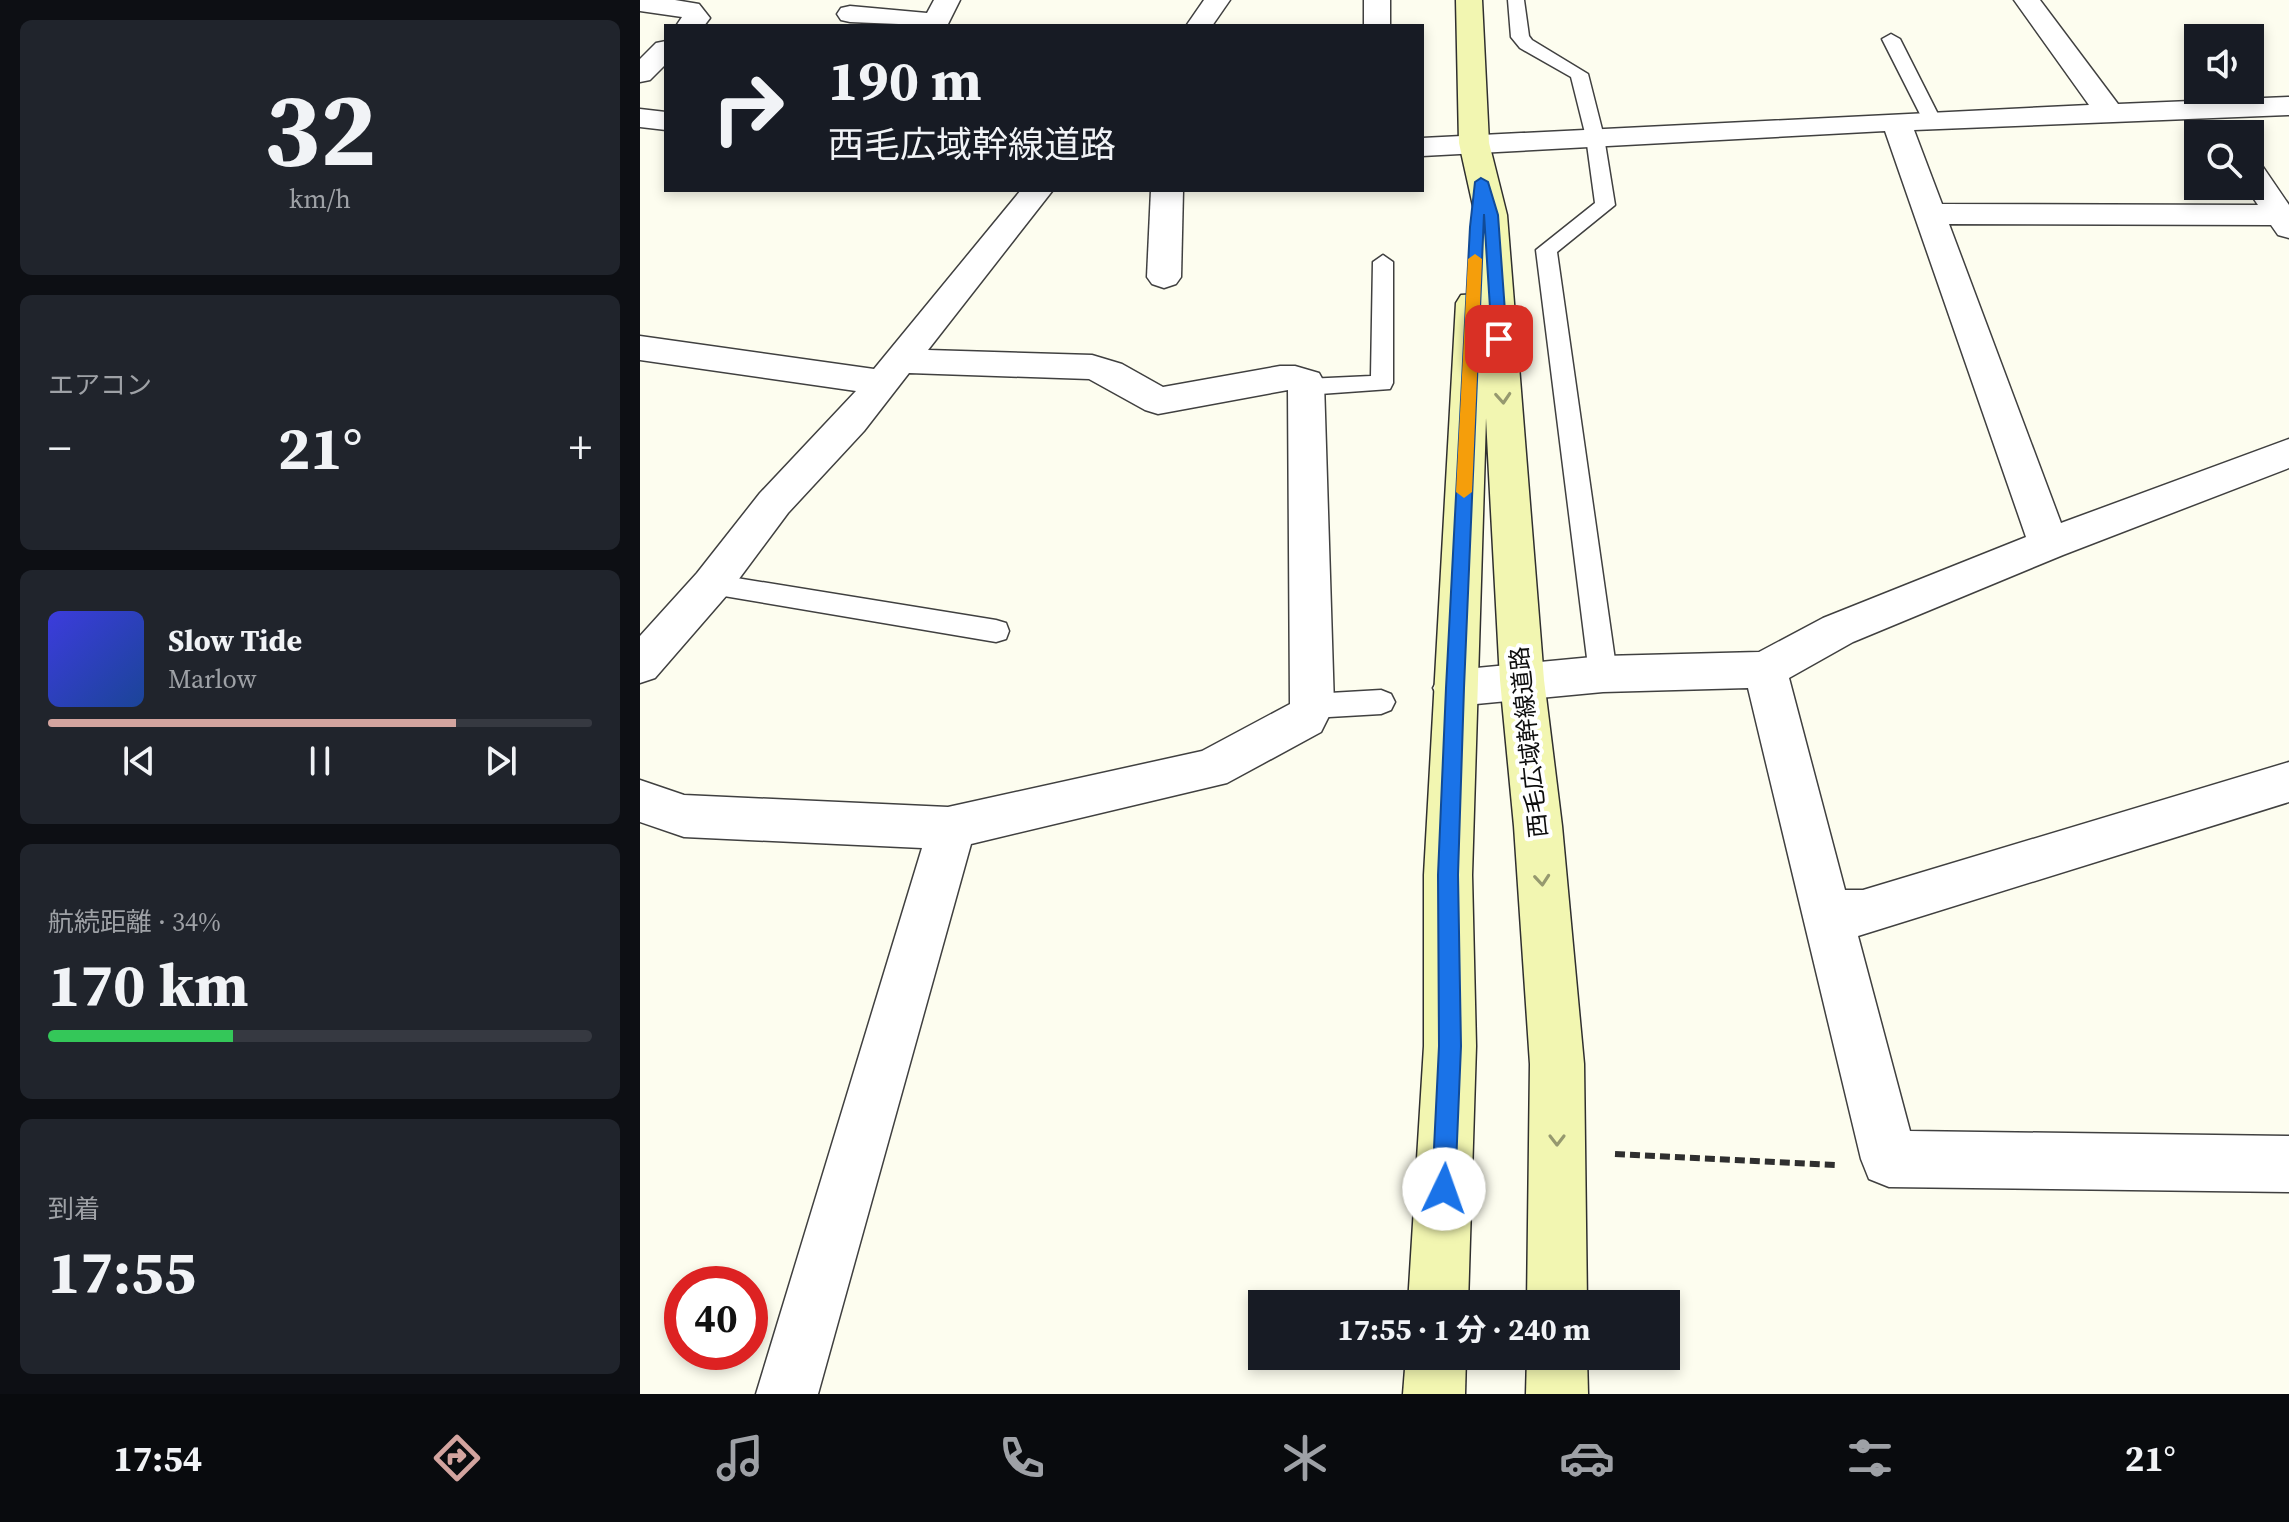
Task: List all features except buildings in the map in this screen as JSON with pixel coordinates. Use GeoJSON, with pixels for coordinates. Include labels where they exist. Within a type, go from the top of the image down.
{"type":"FeatureCollection","features":[{"type":"Feature","properties":{"kind":"street"},"geometry":{"type":"LineString","coordinates":[[850,14],[936,22],[947,0]]}},
{"type":"Feature","properties":{"kind":"street"},"geometry":{"type":"LineString","coordinates":[[1200,24],[1217,0]]}},
{"type":"Feature","properties":{"kind":"street"},"geometry":{"type":"LineString","coordinates":[[1377,0],[1377,24]]}},
{"type":"Feature","properties":{"kind":"street","name":"西毛広域幹線道路"},"geometry":{"type":"LineString","coordinates":[[1439,1290],[1450,1046],[1448,875],[1478,163],[1469,0]]}},
{"type":"Feature","properties":{"kind":"street"},"geometry":{"type":"LineString","coordinates":[[2027,0],[2111,115]]}},
{"type":"Feature","properties":{"kind":"street"},"geometry":{"type":"LineString","coordinates":[[640,3],[690,10],[697,18],[691,24]]}},
{"type":"Feature","properties":{"kind":"street"},"geometry":{"type":"LineString","coordinates":[[640,74],[664,51]]}},
{"type":"Feature","properties":{"kind":"street"},"geometry":{"type":"LineString","coordinates":[[2227,120],[2289,106]]}},
{"type":"Feature","properties":{"kind":"street"},"geometry":{"type":"LineString","coordinates":[[1424,148],[1478,163],[1595,137],[1932,120],[2111,115],[2187,120]]}},
{"type":"Feature","properties":{"kind":"street"},"geometry":{"type":"LineString","coordinates":[[640,118],[664,121]]}},
{"type":"Feature","properties":{"kind":"street"},"geometry":{"type":"LineString","coordinates":[[1897,123],[2049,544]]}},
{"type":"Feature","properties":{"kind":"street","name":"西毛広域幹線道路"},"geometry":{"type":"LineString","coordinates":[[1478,163],[1491,215],[1522,680],[1538,826],[1557,1064],[1557,1290]]}},
{"type":"Feature","properties":{"kind":"street"},"geometry":{"type":"LineString","coordinates":[[2264,191],[2285,222]]}},
{"type":"Feature","properties":{"kind":"street"},"geometry":{"type":"LineString","coordinates":[[640,665],[712,584],[774,503],[851,422],[1035,192]]}},
{"type":"Feature","properties":{"kind":"street"},"geometry":{"type":"LineString","coordinates":[[1164,277],[1167,192]]}},
{"type":"Feature","properties":{"kind":"street"},"geometry":{"type":"LineString","coordinates":[[1929,214],[2285,222]]}},
{"type":"Feature","properties":{"kind":"street"},"geometry":{"type":"LineString","coordinates":[[640,348],[890,372],[1092,367],[1109,373],[1158,401],[1280,378],[1306,382],[1312,706],[1305,719],[1211,769],[948,828],[684,816],[640,801]]}},
{"type":"Feature","properties":{"kind":"street"},"geometry":{"type":"LineString","coordinates":[[1455,688],[1603,674],[1765,670],[1838,630],[2049,544],[2289,453]]}},
{"type":"Feature","properties":{"kind":"street"},"geometry":{"type":"LineString","coordinates":[[1765,670],[1889,1159],[2289,1164]]}},
{"type":"Feature","properties":{"kind":"street"},"geometry":{"type":"LineString","coordinates":[[1826,914],[1863,913],[2289,782]]}},
{"type":"Feature","properties":{"kind":"street"},"geometry":{"type":"LineString","coordinates":[[787,1394],[947,846],[948,828]]}},
{"type":"Feature","properties":{"kind":"street"},"geometry":{"type":"LineString","coordinates":[[1434,1394],[1435,1370]]}},
{"type":"Feature","properties":{"kind":"street"},"geometry":{"type":"LineString","coordinates":[[1557,1370],[1557,1394]]}},
{"type":"Feature","properties":{"kind":"lane"},"geometry":{"type":"LineString","coordinates":[[1516,0],[1520,37],[1526,44],[1579,74],[1595,137],[1605,205],[1546,250],[1603,674]]}},
{"type":"Feature","properties":{"kind":"lane"},"geometry":{"type":"LineString","coordinates":[[1891,39],[1932,120]]}},
{"type":"Feature","properties":{"kind":"lane"},"geometry":{"type":"LineString","coordinates":[[1306,387],[1382,383],[1383,262]]}},
{"type":"Feature","properties":{"kind":"lane"},"geometry":{"type":"LineString","coordinates":[[712,584],[996,631]]}},
{"type":"Feature","properties":{"kind":"lane"},"geometry":{"type":"LineString","coordinates":[[1312,706],[1381,702]]}},
{"type":"Feature","properties":{"kind":"path"},"geometry":{"type":"LineString","coordinates":[[1615,1154],[1863,1166],[1889,1159]]}},
{"type":"Feature","properties":{"kind":"slow traffic"},"geometry":{"type":"LineString","coordinates":[[1464,492],[1475,259]]}},
{"type":"Feature","properties":{"kind":"route"},"geometry":{"type":"LineString","coordinates":[[1444,1189],[1450,1046],[1448,875],[1476,227],[1481,182],[1491,215],[1499,339]]}}]}
